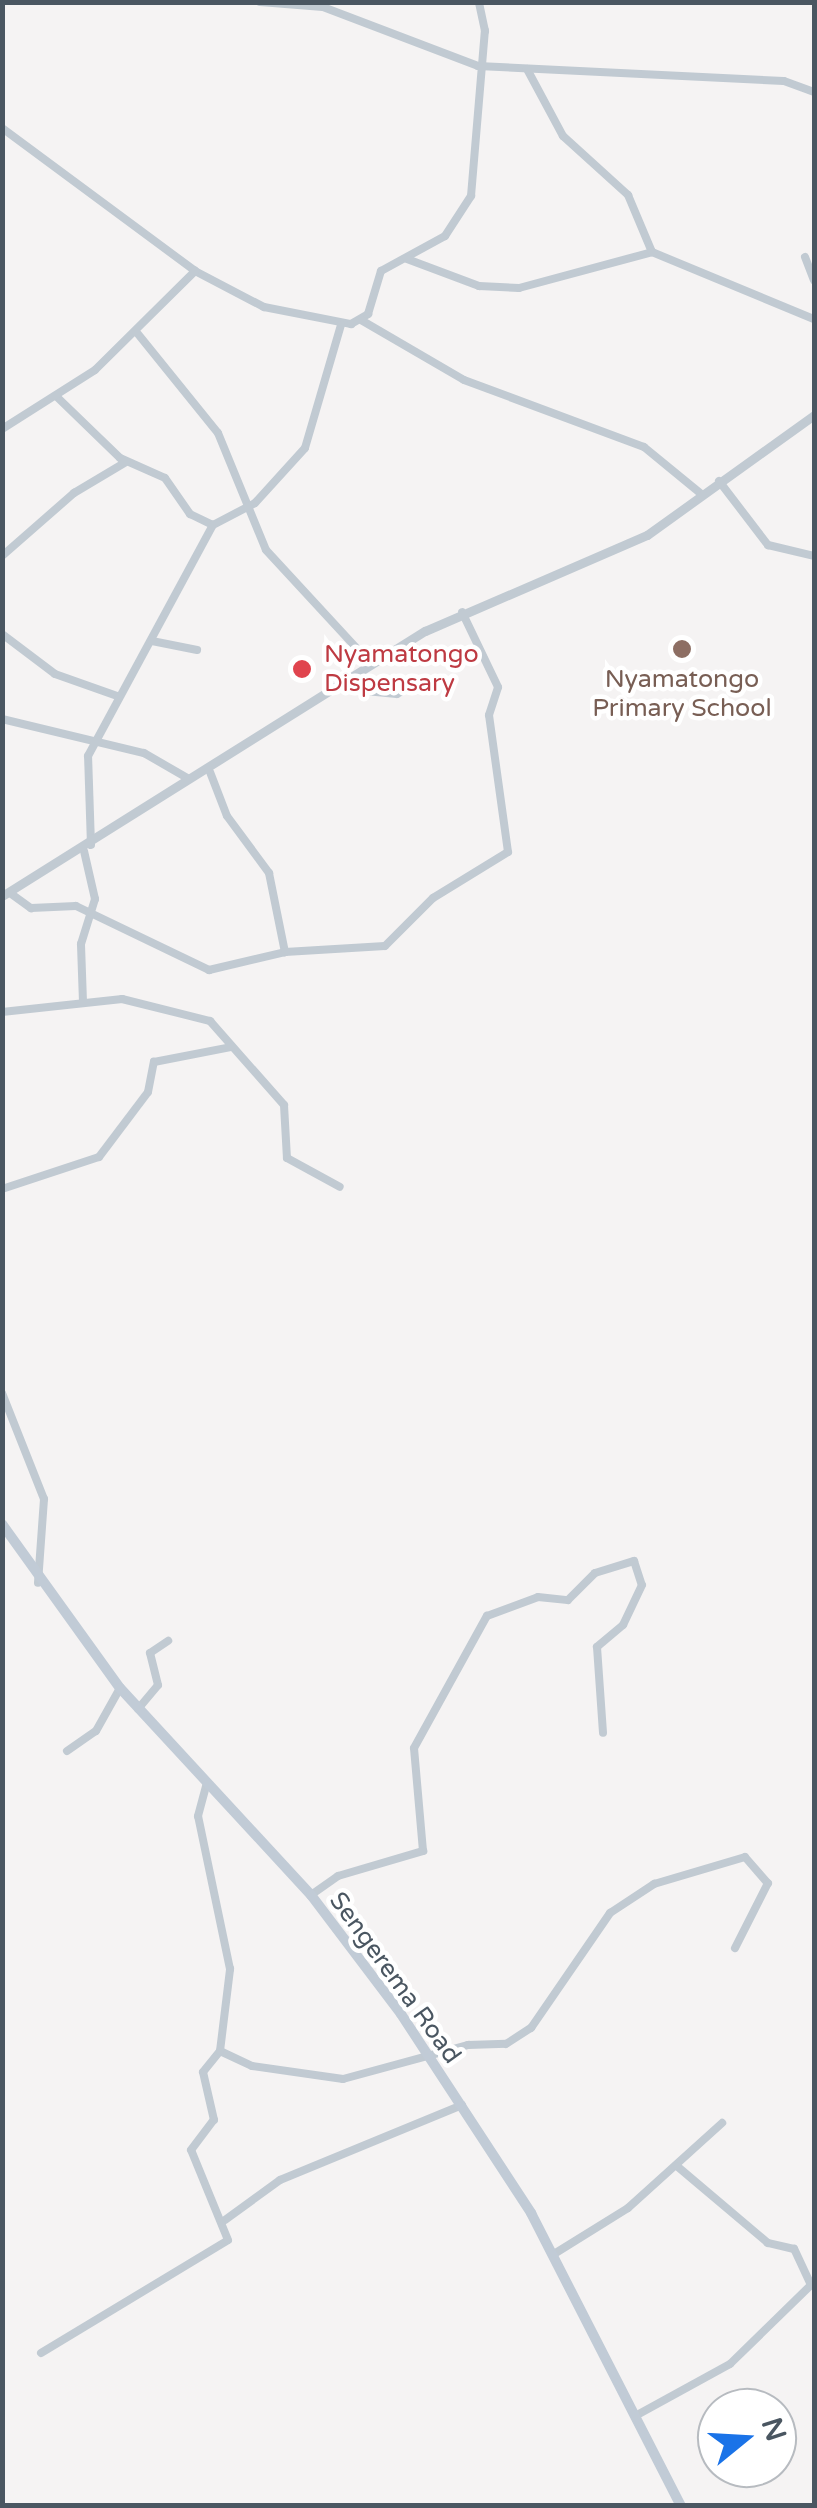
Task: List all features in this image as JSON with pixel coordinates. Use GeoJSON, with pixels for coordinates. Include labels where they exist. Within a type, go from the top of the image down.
{"type":"FeatureCollection","features":[{"type":"Feature","properties":{"kind":"main road","name":"Sengerema Road"},"geometry":{"type":"LineString","coordinates":[[2,1524],[38,1583],[120,1688],[311,1895],[462,2106],[554,2254],[681,2506]]}},
{"type":"Feature","properties":{"kind":"street"},"geometry":{"type":"LineString","coordinates":[[260,2],[322,7],[478,66],[784,80],[814,92]]}},
{"type":"Feature","properties":{"kind":"street"},"geometry":{"type":"LineString","coordinates":[[361,320],[381,271],[407,259],[458,223],[472,196],[479,2]]}},
{"type":"Feature","properties":{"kind":"street"},"geometry":{"type":"LineString","coordinates":[[528,70],[563,136],[628,195],[652,252]]}},
{"type":"Feature","properties":{"kind":"street"},"geometry":{"type":"LineString","coordinates":[[2,128],[195,272],[264,307],[342,325],[361,320],[452,374],[644,447],[700,493]]}},
{"type":"Feature","properties":{"kind":"street"},"geometry":{"type":"LineString","coordinates":[[407,259],[479,286],[519,288],[652,252],[814,319]]}},
{"type":"Feature","properties":{"kind":"street"},"geometry":{"type":"LineString","coordinates":[[805,257],[814,280]]}},
{"type":"Feature","properties":{"kind":"street"},"geometry":{"type":"LineString","coordinates":[[2,429],[58,398],[138,334],[195,272]]}},
{"type":"Feature","properties":{"kind":"street"},"geometry":{"type":"LineString","coordinates":[[83,1002],[81,944],[92,912],[84,786],[95,747],[117,696],[152,641],[214,526],[245,509],[304,448],[342,325]]}},
{"type":"Feature","properties":{"kind":"street"},"geometry":{"type":"LineString","coordinates":[[138,334],[218,432],[245,509],[271,557],[372,666]]}},
{"type":"Feature","properties":{"kind":"street"},"geometry":{"type":"LineString","coordinates":[[58,398],[126,462],[165,478],[190,514],[214,526]]}},
{"type":"Feature","properties":{"kind":"street"},"geometry":{"type":"LineString","coordinates":[[6,894],[88,848],[334,688],[462,612],[608,556],[814,415]]}},
{"type":"Feature","properties":{"kind":"street"},"geometry":{"type":"LineString","coordinates":[[2,556],[126,462]]}},
{"type":"Feature","properties":{"kind":"street"},"geometry":{"type":"LineString","coordinates":[[719,481],[771,548],[814,556]]}},
{"type":"Feature","properties":{"kind":"street"},"geometry":{"type":"LineString","coordinates":[[6,894],[30,908],[51,902],[92,912],[209,970],[285,952],[382,948],[433,898],[507,854],[489,716],[498,687],[462,612]]}},
{"type":"Feature","properties":{"kind":"street"},"geometry":{"type":"LineString","coordinates":[[2,634],[55,674],[117,696]]}},
{"type":"Feature","properties":{"kind":"street"},"geometry":{"type":"LineString","coordinates":[[152,641],[197,650]]}},
{"type":"Feature","properties":{"kind":"street"},"geometry":{"type":"LineString","coordinates":[[334,688],[397,694],[415,683]]}},
{"type":"Feature","properties":{"kind":"street"},"geometry":{"type":"LineString","coordinates":[[2,719],[95,747],[144,753],[169,774],[194,779]]}},
{"type":"Feature","properties":{"kind":"street"},"geometry":{"type":"LineString","coordinates":[[210,772],[227,816],[269,872],[285,952]]}},
{"type":"Feature","properties":{"kind":"street"},"geometry":{"type":"LineString","coordinates":[[2,1012],[138,1000],[210,1021],[284,1106],[287,1158],[340,1186]]}},
{"type":"Feature","properties":{"kind":"street"},"geometry":{"type":"LineString","coordinates":[[2,1188],[99,1157],[148,1092],[154,1062],[232,1048]]}},
{"type":"Feature","properties":{"kind":"street"},"geometry":{"type":"LineString","coordinates":[[2,1393],[44,1499],[38,1583]]}},
{"type":"Feature","properties":{"kind":"street"},"geometry":{"type":"LineString","coordinates":[[311,1895],[338,1876],[423,1851],[414,1748],[487,1616],[538,1596],[565,1601],[594,1573],[634,1560],[642,1585],[623,1625],[597,1647],[603,1733]]}},
{"type":"Feature","properties":{"kind":"street"},"geometry":{"type":"LineString","coordinates":[[138,1709],[158,1685],[150,1653],[168,1640]]}},
{"type":"Feature","properties":{"kind":"street"},"geometry":{"type":"LineString","coordinates":[[67,1751],[96,1732],[120,1688]]}},
{"type":"Feature","properties":{"kind":"street"},"geometry":{"type":"LineString","coordinates":[[41,2353],[225,2243],[225,2220],[191,2150],[214,2120],[203,2072],[220,2051],[230,1969],[198,1816],[207,1782]]}},
{"type":"Feature","properties":{"kind":"street"},"geometry":{"type":"LineString","coordinates":[[220,2051],[333,2079],[431,2062],[521,2038],[610,1912],[659,1882],[746,1857],[768,1883],[735,1948]]}},
{"type":"Feature","properties":{"kind":"street"},"geometry":{"type":"LineString","coordinates":[[225,2220],[280,2180],[462,2106]]}},
{"type":"Feature","properties":{"kind":"street"},"geometry":{"type":"LineString","coordinates":[[554,2254],[678,2168],[722,2123]]}},
{"type":"Feature","properties":{"kind":"street"},"geometry":{"type":"LineString","coordinates":[[636,2415],[730,2364],[811,2284],[794,2249],[768,2243],[678,2168]]}},
{"type":"Feature","properties":{"kind":"place","name":"Nyamatongo Primary School"},"geometry":{"type":"Point","coordinates":[682,649]}},
{"type":"Feature","properties":{"kind":"place","name":"Nyamatongo Dispensary"},"geometry":{"type":"Point","coordinates":[302,669]}}]}
